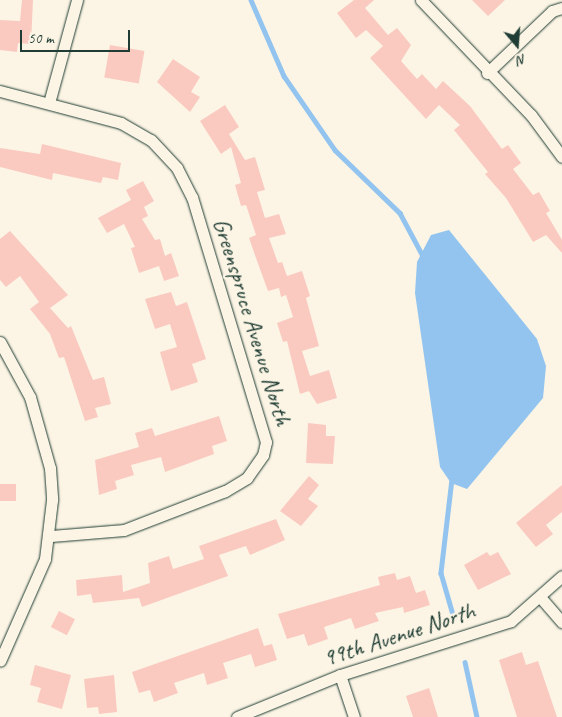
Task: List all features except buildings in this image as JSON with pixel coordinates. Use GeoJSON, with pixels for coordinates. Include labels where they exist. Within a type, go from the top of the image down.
{"type":"FeatureCollection","features":[{"type":"Feature","properties":{"kind":"street"},"geometry":{"type":"LineString","coordinates":[[49,104],[77,0]]}},
{"type":"Feature","properties":{"kind":"street"},"geometry":{"type":"LineString","coordinates":[[421,0],[486,73],[531,115],[562,157]]}},
{"type":"Feature","properties":{"kind":"street"},"geometry":{"type":"LineString","coordinates":[[486,73],[552,11],[562,8]]}},
{"type":"Feature","properties":{"kind":"street","name":"Greenspruce Avenue North"},"geometry":{"type":"LineString","coordinates":[[0,91],[121,123],[151,140],[177,168],[195,206],[266,442],[247,478],[225,491],[124,530],[51,536]]}},
{"type":"Feature","properties":{"kind":"street"},"geometry":{"type":"LineString","coordinates":[[0,342],[21,374],[42,435],[50,468],[51,536],[0,661]]}},
{"type":"Feature","properties":{"kind":"street","name":"99th Avenue North"},"geometry":{"type":"LineString","coordinates":[[237,717],[340,675],[511,621],[541,598],[562,576]]}},
{"type":"Feature","properties":{"kind":"street"},"geometry":{"type":"LineString","coordinates":[[541,598],[562,622]]}},
{"type":"Feature","properties":{"kind":"street"},"geometry":{"type":"LineString","coordinates":[[340,675],[354,717]]}},
{"type":"Feature","properties":{"kind":"water"},"geometry":{"type":"Polygon","coordinates":[[[449,230],[537,339],[546,366],[543,398],[467,489],[451,483],[440,467],[415,293],[417,262],[431,235],[449,230]]]}},
{"type":"Feature","properties":{"kind":"waterway"},"geometry":{"type":"LineString","coordinates":[[251,0],[284,76],[335,150],[400,213],[424,258]]}},
{"type":"Feature","properties":{"kind":"waterway"},"geometry":{"type":"LineString","coordinates":[[452,479],[441,573],[454,618]]}},
{"type":"Feature","properties":{"kind":"waterway"},"geometry":{"type":"LineString","coordinates":[[465,662],[477,717]]}}]}
